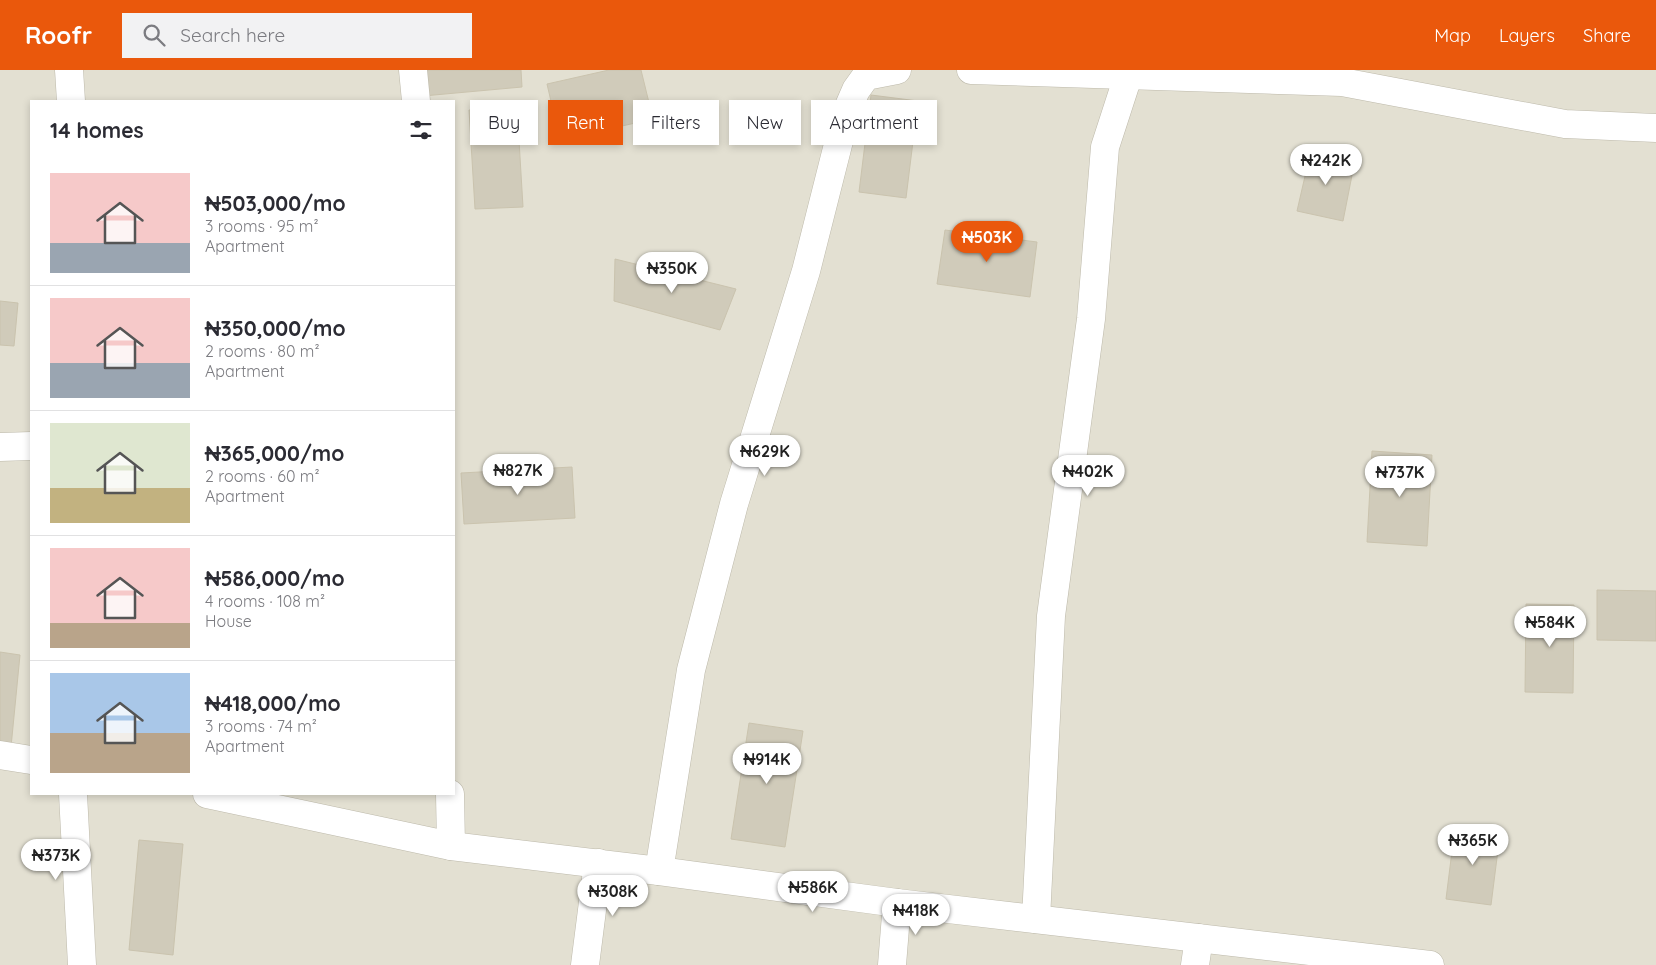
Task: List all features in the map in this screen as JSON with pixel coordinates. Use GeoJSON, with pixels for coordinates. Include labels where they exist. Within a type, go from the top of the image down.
{"type":"FeatureCollection","features":[{"type":"Feature","properties":{"kind":"street"},"geometry":{"type":"LineString","coordinates":[[69,70],[71,100]]}},
{"type":"Feature","properties":{"kind":"street"},"geometry":{"type":"LineString","coordinates":[[413,70],[416,100]]}},
{"type":"Feature","properties":{"kind":"street"},"geometry":{"type":"LineString","coordinates":[[659,870],[691,670],[734,504],[806,271],[846,113],[856,90],[866,76],[897,70]]}},
{"type":"Feature","properties":{"kind":"street"},"geometry":{"type":"LineString","coordinates":[[971,70],[1129,72],[1342,82],[1565,124],[1656,128]]}},
{"type":"Feature","properties":{"kind":"street"},"geometry":{"type":"LineString","coordinates":[[1036,920],[1051,616],[1090,319],[1105,147],[1129,72]]}},
{"type":"Feature","properties":{"kind":"street"},"geometry":{"type":"LineString","coordinates":[[0,447],[30,446]]}},
{"type":"Feature","properties":{"kind":"street"},"geometry":{"type":"LineString","coordinates":[[0,756],[30,760]]}},
{"type":"Feature","properties":{"kind":"street"},"geometry":{"type":"LineString","coordinates":[[73,795],[82,965]]}},
{"type":"Feature","properties":{"kind":"street"},"geometry":{"type":"LineString","coordinates":[[212,795],[452,846],[659,870],[1036,920],[1430,965]]}},
{"type":"Feature","properties":{"kind":"street"},"geometry":{"type":"LineString","coordinates":[[450,795],[452,846]]}},
{"type":"Feature","properties":{"kind":"street"},"geometry":{"type":"LineString","coordinates":[[585,965],[598,863]]}},
{"type":"Feature","properties":{"kind":"street"},"geometry":{"type":"LineString","coordinates":[[892,965],[897,903]]}},
{"type":"Feature","properties":{"kind":"street"},"geometry":{"type":"LineString","coordinates":[[1195,965],[1198,938]]}},
{"type":"Feature","properties":{"kind":"shaded area"},"geometry":{"type":"Polygon","coordinates":[[[0,70],[1656,70],[1656,965],[0,965],[0,70]]]}},
{"type":"Feature","properties":{"kind":"building"},"geometry":{"type":"Polygon","coordinates":[[[420,70],[521,70],[522,87],[423,96],[420,70]]]}},
{"type":"Feature","properties":{"kind":"building"},"geometry":{"type":"Polygon","coordinates":[[[609,70],[641,70],[648,100],[633,100],[633,124],[623,126],[623,100],[551,100],[547,84],[609,70]]]}},
{"type":"Feature","properties":{"kind":"building"},"geometry":{"type":"Polygon","coordinates":[[[871,95],[910,100],[870,100],[871,95]]]}},
{"type":"Feature","properties":{"kind":"building"},"geometry":{"type":"Polygon","coordinates":[[[471,145],[519,145],[523,207],[475,209],[471,145]]]}},
{"type":"Feature","properties":{"kind":"building"},"geometry":{"type":"Polygon","coordinates":[[[865,145],[913,145],[906,198],[859,192],[865,145]]]}},
{"type":"Feature","properties":{"kind":"building"},"geometry":{"type":"Polygon","coordinates":[[[1311,150],[1355,160],[1343,221],[1297,211],[1311,150]]]}},
{"type":"Feature","properties":{"kind":"building"},"geometry":{"type":"Polygon","coordinates":[[[945,230],[1037,242],[1030,297],[937,284],[945,230]]]}},
{"type":"Feature","properties":{"kind":"building"},"geometry":{"type":"Polygon","coordinates":[[[615,259],[736,289],[720,330],[614,301],[615,259]]]}},
{"type":"Feature","properties":{"kind":"building"},"geometry":{"type":"Polygon","coordinates":[[[0,301],[18,303],[14,346],[0,345],[0,301]]]}},
{"type":"Feature","properties":{"kind":"building"},"geometry":{"type":"Polygon","coordinates":[[[1372,451],[1432,455],[1427,546],[1367,542],[1372,451]]]}},
{"type":"Feature","properties":{"kind":"building"},"geometry":{"type":"Polygon","coordinates":[[[572,467],[575,518],[464,524],[461,473],[572,467]]]}},
{"type":"Feature","properties":{"kind":"building"},"geometry":{"type":"Polygon","coordinates":[[[1597,590],[1656,591],[1656,641],[1597,640],[1597,590]]]}},
{"type":"Feature","properties":{"kind":"building"},"geometry":{"type":"Polygon","coordinates":[[[1526,604],[1574,605],[1573,693],[1525,692],[1526,604]]]}},
{"type":"Feature","properties":{"kind":"building"},"geometry":{"type":"Polygon","coordinates":[[[0,652],[20,655],[11,747],[0,746],[0,652]]]}},
{"type":"Feature","properties":{"kind":"building"},"geometry":{"type":"Polygon","coordinates":[[[749,723],[803,731],[785,847],[731,839],[749,723]]]}},
{"type":"Feature","properties":{"kind":"building"},"geometry":{"type":"Polygon","coordinates":[[[1455,827],[1500,834],[1491,905],[1446,899],[1455,827]]]}},
{"type":"Feature","properties":{"kind":"building"},"geometry":{"type":"Polygon","coordinates":[[[139,840],[183,844],[173,955],[129,950],[139,840]]]}}]}
